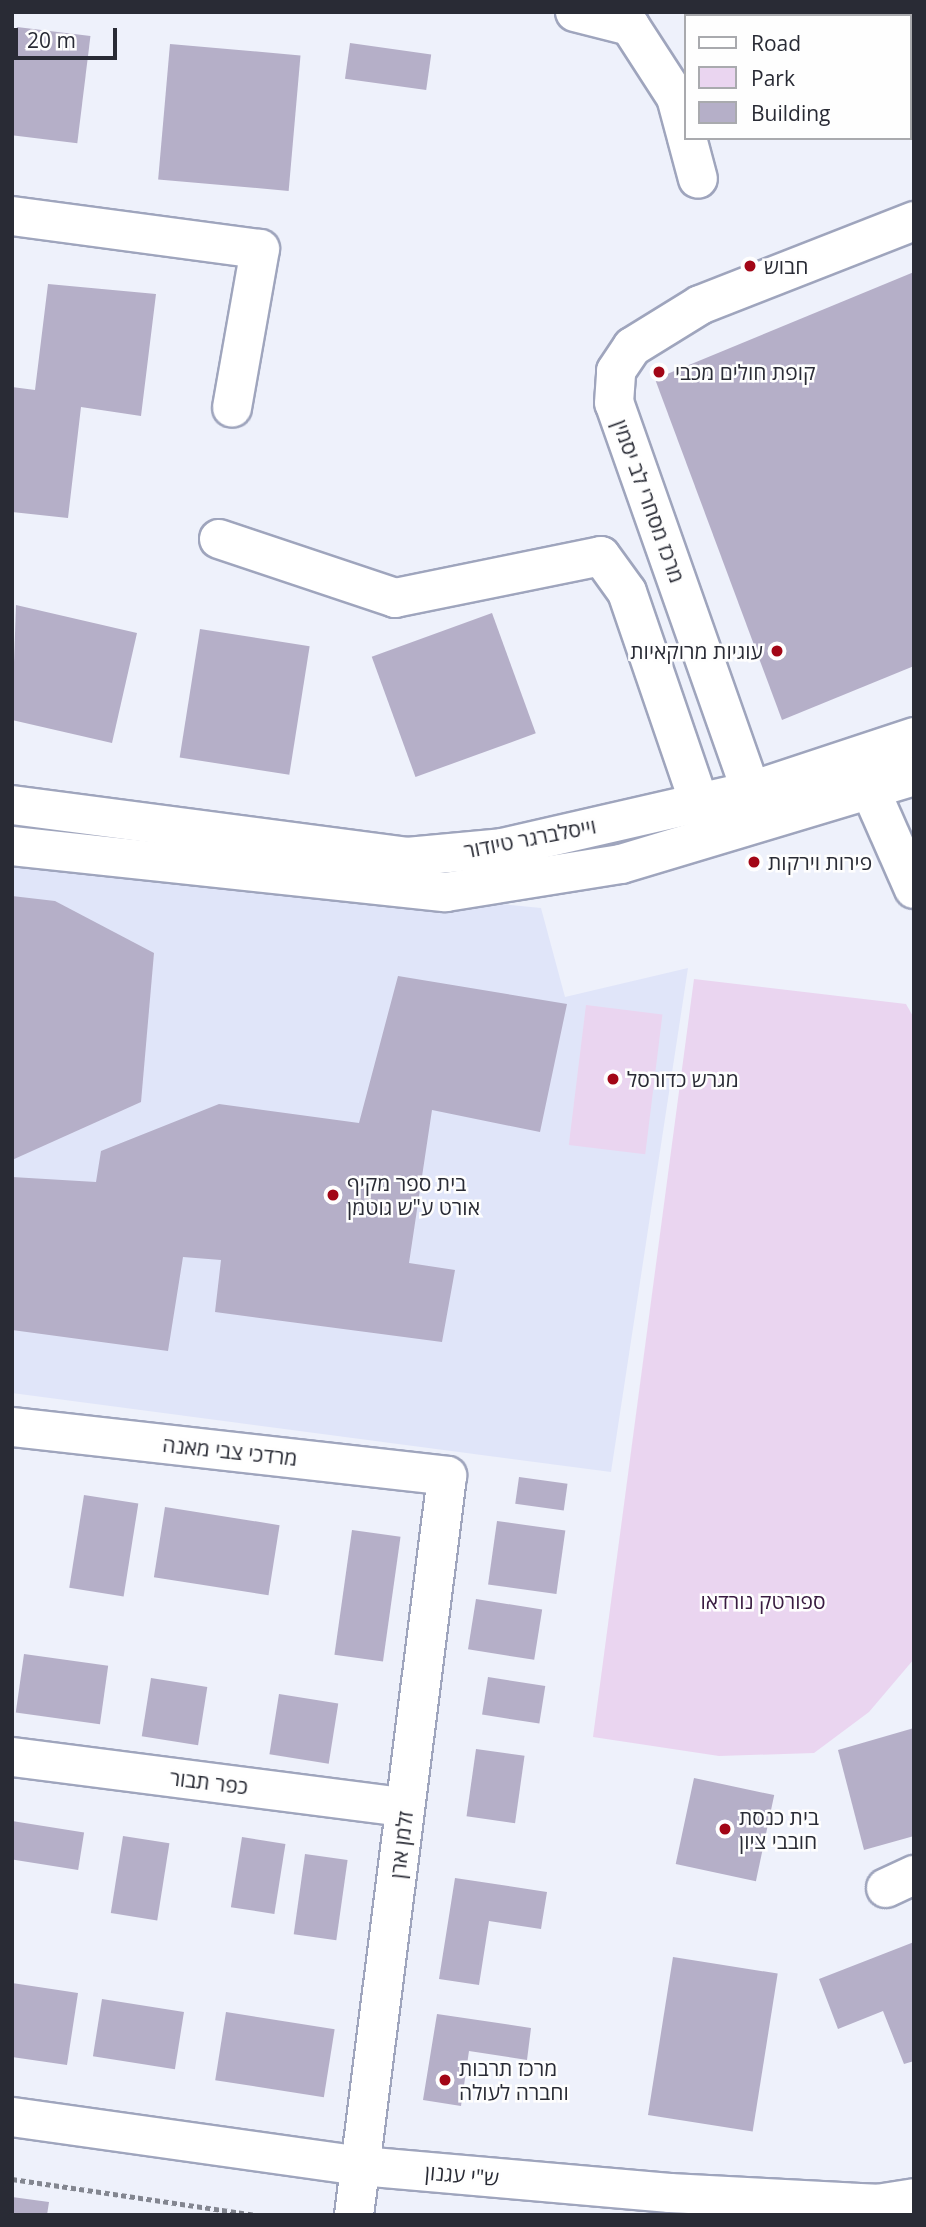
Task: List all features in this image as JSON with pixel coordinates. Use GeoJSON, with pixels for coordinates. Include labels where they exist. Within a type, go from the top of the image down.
{"type":"FeatureCollection","features":[{"type":"Feature","properties":{"kind":"street"},"geometry":{"type":"LineString","coordinates":[[575,12],[630,26],[676,97],[684,126]]}},
{"type":"Feature","properties":{"kind":"street"},"geometry":{"type":"LineString","coordinates":[[688,140],[698,179]]}},
{"type":"Feature","properties":{"kind":"street"},"geometry":{"type":"LineString","coordinates":[[12,216],[260,249],[232,408]]}},
{"type":"Feature","properties":{"kind":"street","name":"מרכז מסחרי לב יסמין"},"geometry":{"type":"LineString","coordinates":[[751,791],[614,403],[616,371],[632,347],[700,305],[914,221]]}},
{"type":"Feature","properties":{"kind":"street"},"geometry":{"type":"LineString","coordinates":[[219,539],[396,598],[601,556],[627,593],[699,802]]}},
{"type":"Feature","properties":{"kind":"street","name":"וייסלברגר טיודור"},"geometry":{"type":"LineString","coordinates":[[12,846],[446,892],[621,864],[862,775],[914,737]]}},
{"type":"Feature","properties":{"kind":"street"},"geometry":{"type":"LineString","coordinates":[[862,775],[914,889]]}},
{"type":"Feature","properties":{"kind":"street","name":"וייסלברגר טיודור"},"geometry":{"type":"LineString","coordinates":[[12,805],[407,857],[502,848],[751,791],[862,775],[914,776]]}},
{"type":"Feature","properties":{"kind":"street","name":"מרדכי צבי מאנה"},"geometry":{"type":"LineString","coordinates":[[12,1427],[447,1476]]}},
{"type":"Feature","properties":{"kind":"street","name":"זלמן ארן"},"geometry":{"type":"LineString","coordinates":[[354,2215],[447,1476]]}},
{"type":"Feature","properties":{"kind":"street","name":"כפר תבור"},"geometry":{"type":"LineString","coordinates":[[12,1756],[405,1807]]}},
{"type":"Feature","properties":{"kind":"street","name":"ש\"י עגנון"},"geometry":{"type":"LineString","coordinates":[[12,2117],[361,2166],[876,2210],[914,2198]]}},
{"type":"Feature","properties":{"kind":"path"},"geometry":{"type":"LineString","coordinates":[[12,2179],[257,2215]]}},
{"type":"Feature","properties":{"kind":"shaded area","name":"בית ספר מקיף אורט ע\"ש גוטמן"},"geometry":{"type":"Polygon","coordinates":[[[12,854],[541,908],[565,997],[688,968],[611,1472],[12,1393],[12,854]]]}},
{"type":"Feature","properties":{"kind":"green space","name":"ספורטק נורדאו"},"geometry":{"type":"Polygon","coordinates":[[[694,979],[906,1004],[914,1018],[914,1659],[869,1712],[814,1753],[719,1756],[593,1737],[694,979]]]}},
{"type":"Feature","properties":{"kind":"green space","name":"מגרש כדורסל"},"geometry":{"type":"Polygon","coordinates":[[[586,1005],[662,1014],[645,1154],[569,1145],[586,1005]]]}},
{"type":"Feature","properties":{"kind":"building"},"geometry":{"type":"Polygon","coordinates":[[[834,12],[848,14],[760,14],[834,12]]]}},
{"type":"Feature","properties":{"kind":"building"},"geometry":{"type":"Polygon","coordinates":[[[17,27],[90,36],[77,143],[12,135],[12,68],[17,27]]]}},
{"type":"Feature","properties":{"kind":"building"},"geometry":{"type":"Polygon","coordinates":[[[350,43],[431,54],[426,90],[345,79],[350,43]]]}},
{"type":"Feature","properties":{"kind":"building"},"geometry":{"type":"Polygon","coordinates":[[[170,44],[301,55],[289,191],[158,179],[170,44]]]}},
{"type":"Feature","properties":{"kind":"building"},"geometry":{"type":"Polygon","coordinates":[[[914,272],[914,666],[782,720],[655,379],[914,272]]]}},
{"type":"Feature","properties":{"kind":"building"},"geometry":{"type":"Polygon","coordinates":[[[48,284],[156,294],[141,416],[81,407],[68,518],[12,512],[12,387],[35,390],[48,284]]]}},
{"type":"Feature","properties":{"kind":"building"},"geometry":{"type":"Polygon","coordinates":[[[16,605],[137,633],[112,743],[12,720],[16,605]]]}},
{"type":"Feature","properties":{"kind":"building"},"geometry":{"type":"Polygon","coordinates":[[[492,613],[536,733],[415,777],[372,657],[492,613]]]}},
{"type":"Feature","properties":{"kind":"building"},"geometry":{"type":"Polygon","coordinates":[[[200,629],[310,646],[289,775],[180,757],[200,629]]]}},
{"type":"Feature","properties":{"kind":"building"},"geometry":{"type":"Polygon","coordinates":[[[12,896],[55,901],[154,953],[141,1102],[12,1160],[12,896]]]}},
{"type":"Feature","properties":{"kind":"building"},"geometry":{"type":"Polygon","coordinates":[[[398,976],[567,1004],[540,1132],[432,1110],[409,1263],[455,1270],[442,1342],[215,1312],[221,1260],[183,1257],[168,1351],[12,1330],[12,1177],[96,1182],[101,1151],[219,1104],[359,1123],[398,976]]]}},
{"type":"Feature","properties":{"kind":"building"},"geometry":{"type":"Polygon","coordinates":[[[519,1477],[568,1484],[564,1511],[515,1504],[519,1477]]]}},
{"type":"Feature","properties":{"kind":"building"},"geometry":{"type":"Polygon","coordinates":[[[84,1495],[138,1504],[124,1596],[69,1588],[84,1495]]]}},
{"type":"Feature","properties":{"kind":"building"},"geometry":{"type":"Polygon","coordinates":[[[165,1507],[280,1525],[268,1595],[154,1577],[165,1507]]]}},
{"type":"Feature","properties":{"kind":"building"},"geometry":{"type":"Polygon","coordinates":[[[497,1521],[565,1531],[556,1594],[488,1584],[497,1521]]]}},
{"type":"Feature","properties":{"kind":"building"},"geometry":{"type":"Polygon","coordinates":[[[352,1530],[401,1537],[383,1662],[334,1655],[352,1530]]]}},
{"type":"Feature","properties":{"kind":"building"},"geometry":{"type":"Polygon","coordinates":[[[476,1599],[542,1609],[534,1660],[468,1649],[476,1599]]]}},
{"type":"Feature","properties":{"kind":"building"},"geometry":{"type":"Polygon","coordinates":[[[24,1654],[108,1666],[100,1724],[16,1712],[24,1654]]]}},
{"type":"Feature","properties":{"kind":"building"},"geometry":{"type":"Polygon","coordinates":[[[488,1677],[545,1686],[539,1724],[482,1715],[488,1677]]]}},
{"type":"Feature","properties":{"kind":"building"},"geometry":{"type":"Polygon","coordinates":[[[151,1678],[207,1687],[198,1745],[142,1736],[151,1678]]]}},
{"type":"Feature","properties":{"kind":"building"},"geometry":{"type":"Polygon","coordinates":[[[279,1694],[338,1703],[329,1764],[269,1754],[279,1694]]]}},
{"type":"Feature","properties":{"kind":"building"},"geometry":{"type":"Polygon","coordinates":[[[914,1728],[914,1836],[864,1850],[838,1750],[914,1728]]]}},
{"type":"Feature","properties":{"kind":"building"},"geometry":{"type":"Polygon","coordinates":[[[476,1749],[525,1756],[515,1823],[467,1816],[476,1749]]]}},
{"type":"Feature","properties":{"kind":"building","name":"בית כנסת חובבי ציון"},"geometry":{"type":"Polygon","coordinates":[[[694,1778],[774,1795],[756,1881],[676,1864],[694,1778]]]}},
{"type":"Feature","properties":{"kind":"building"},"geometry":{"type":"Polygon","coordinates":[[[12,1821],[84,1832],[78,1870],[12,1859],[12,1821]]]}},
{"type":"Feature","properties":{"kind":"building"},"geometry":{"type":"Polygon","coordinates":[[[123,1836],[169,1843],[157,1920],[111,1913],[123,1836]]]}},
{"type":"Feature","properties":{"kind":"building"},"geometry":{"type":"Polygon","coordinates":[[[242,1837],[285,1844],[274,1914],[231,1907],[242,1837]]]}},
{"type":"Feature","properties":{"kind":"building"},"geometry":{"type":"Polygon","coordinates":[[[305,1854],[348,1860],[336,1940],[294,1934],[305,1854]]]}},
{"type":"Feature","properties":{"kind":"building"},"geometry":{"type":"Polygon","coordinates":[[[455,1878],[547,1892],[541,1929],[489,1921],[479,1985],[439,1979],[455,1878]]]}},
{"type":"Feature","properties":{"kind":"building"},"geometry":{"type":"Polygon","coordinates":[[[914,1942],[914,2061],[904,2064],[883,2011],[838,2029],[819,1979],[914,1942]]]}},
{"type":"Feature","properties":{"kind":"building"},"geometry":{"type":"Polygon","coordinates":[[[673,1957],[778,1974],[753,2132],[648,2115],[673,1957]]]}},
{"type":"Feature","properties":{"kind":"building"},"geometry":{"type":"Polygon","coordinates":[[[12,1983],[78,1993],[67,2065],[12,2057],[12,1983]]]}},
{"type":"Feature","properties":{"kind":"building"},"geometry":{"type":"Polygon","coordinates":[[[102,1999],[184,2012],[175,2069],[93,2056],[102,1999]]]}},
{"type":"Feature","properties":{"kind":"building"},"geometry":{"type":"Polygon","coordinates":[[[226,2012],[335,2029],[324,2097],[215,2080],[226,2012]]]}},
{"type":"Feature","properties":{"kind":"building","name":"מרכז תרבות וחברה לעולה"},"geometry":{"type":"Polygon","coordinates":[[[437,2014],[531,2028],[527,2060],[469,2051],[461,2106],[423,2100],[437,2014]]]}},
{"type":"Feature","properties":{"kind":"building"},"geometry":{"type":"Polygon","coordinates":[[[12,2197],[49,2202],[47,2215],[12,2215],[12,2197]]]}},
{"type":"Feature","properties":{"kind":"place","name":"חבוש"},"geometry":{"type":"Point","coordinates":[750,266]}},
{"type":"Feature","properties":{"kind":"place","name":"קופת חולים מכבי"},"geometry":{"type":"Point","coordinates":[659,372]}},
{"type":"Feature","properties":{"kind":"place","name":"עוגיות מרוקאיות"},"geometry":{"type":"Point","coordinates":[777,651]}},
{"type":"Feature","properties":{"kind":"place","name":"פירות וירקות"},"geometry":{"type":"Point","coordinates":[754,862]}},
{"type":"Feature","properties":{"kind":"place","name":"מגרש כדורסל"},"geometry":{"type":"Point","coordinates":[613,1079]}},
{"type":"Feature","properties":{"kind":"place","name":"בית ספר מקיף אורט ע\"ש גוטמן"},"geometry":{"type":"Point","coordinates":[333,1195]}},
{"type":"Feature","properties":{"kind":"place","name":"בית כנסת חובבי ציון"},"geometry":{"type":"Point","coordinates":[725,1829]}},
{"type":"Feature","properties":{"kind":"place","name":"מרכז תרבות וחברה לעולה"},"geometry":{"type":"Point","coordinates":[445,2080]}}]}
